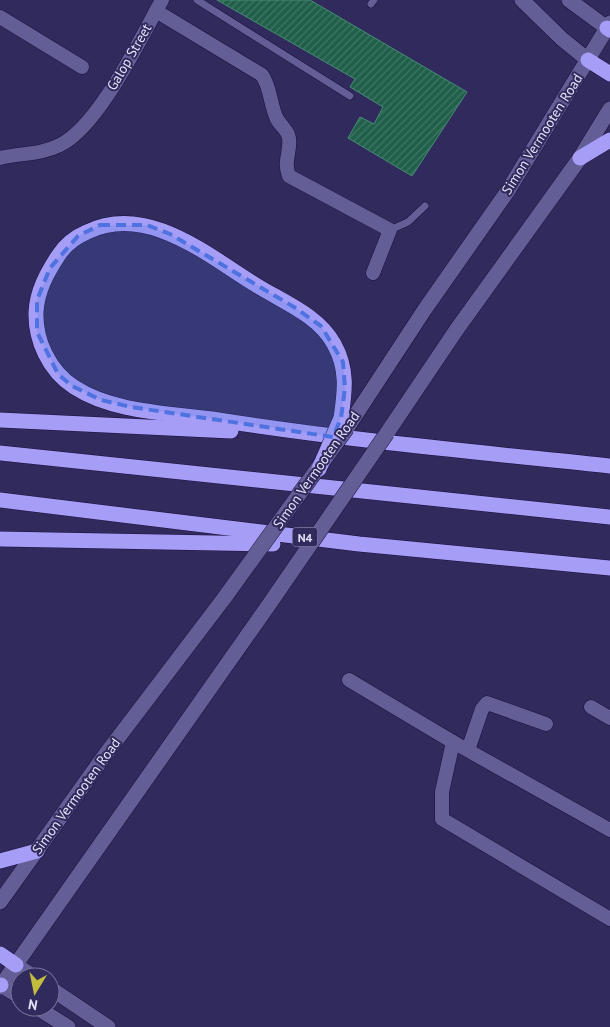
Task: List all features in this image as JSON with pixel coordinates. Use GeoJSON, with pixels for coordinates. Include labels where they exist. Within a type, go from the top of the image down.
{"type":"FeatureCollection","features":[{"type":"Feature","properties":{"kind":"highway"},"geometry":{"type":"LineString","coordinates":[[588,60],[610,74]]}},
{"type":"Feature","properties":{"kind":"highway"},"geometry":{"type":"LineString","coordinates":[[580,158],[610,140]]}},
{"type":"Feature","properties":{"kind":"highway"},"geometry":{"type":"LineString","coordinates":[[319,469],[344,423],[345,388],[343,362],[334,343],[321,326],[294,307],[177,238],[147,225],[122,223],[100,225],[78,236],[62,250],[40,289],[36,313],[38,332],[45,353],[58,374],[72,386],[101,400],[132,407],[315,435],[610,466]]}},
{"type":"Feature","properties":{"kind":"highway"},"geometry":{"type":"LineString","coordinates":[[0,420],[315,435]]}},
{"type":"Feature","properties":{"kind":"highway"},"geometry":{"type":"LineString","coordinates":[[0,452],[610,517]]}},
{"type":"Feature","properties":{"kind":"highway","name":"N4"},"geometry":{"type":"LineString","coordinates":[[0,500],[359,544],[610,568]]}},
{"type":"Feature","properties":{"kind":"highway"},"geometry":{"type":"LineString","coordinates":[[0,539],[359,544]]}},
{"type":"Feature","properties":{"kind":"highway"},"geometry":{"type":"LineString","coordinates":[[0,860],[37,851]]}},
{"type":"Feature","properties":{"kind":"highway"},"geometry":{"type":"LineString","coordinates":[[0,954],[16,965]]}},
{"type":"Feature","properties":{"kind":"main road"},"geometry":{"type":"LineString","coordinates":[[522,0],[562,39],[588,60]]}},
{"type":"Feature","properties":{"kind":"main road"},"geometry":{"type":"LineString","coordinates":[[569,0],[609,27]]}},
{"type":"Feature","properties":{"kind":"main road","name":"Simon Vermooten Road"},"geometry":{"type":"LineString","coordinates":[[344,423],[506,192],[609,27]]}},
{"type":"Feature","properties":{"kind":"main road"},"geometry":{"type":"LineString","coordinates":[[0,986],[268,606],[457,328],[580,158],[610,109]]}},
{"type":"Feature","properties":{"kind":"main road","name":"Simon Vermooten Road"},"geometry":{"type":"LineString","coordinates":[[0,902],[105,754],[225,597],[319,469]]}},
{"type":"Feature","properties":{"kind":"main road"},"geometry":{"type":"LineString","coordinates":[[60,995],[108,1027]]}},
{"type":"Feature","properties":{"kind":"main road"},"geometry":{"type":"LineString","coordinates":[[52,1017],[68,1027]]}},
{"type":"Feature","properties":{"kind":"street","name":"Galop Street"},"geometry":{"type":"LineString","coordinates":[[3,154],[32,154],[61,145],[96,115],[159,5]]}},
{"type":"Feature","properties":{"kind":"street"},"geometry":{"type":"LineString","coordinates":[[159,5],[262,75],[267,82],[276,116],[289,138],[285,158],[289,176],[390,230],[372,273]]}},
{"type":"Feature","properties":{"kind":"street"},"geometry":{"type":"LineString","coordinates":[[0,17],[82,67]]}},
{"type":"Feature","properties":{"kind":"street"},"geometry":{"type":"LineString","coordinates":[[349,680],[453,742],[610,830]]}},
{"type":"Feature","properties":{"kind":"street"},"geometry":{"type":"LineString","coordinates":[[468,750],[482,708],[487,703],[546,724]]}},
{"type":"Feature","properties":{"kind":"street"},"geometry":{"type":"LineString","coordinates":[[591,707],[610,718]]}},
{"type":"Feature","properties":{"kind":"street"},"geometry":{"type":"LineString","coordinates":[[453,742],[442,792],[442,818],[610,919]]}},
{"type":"Feature","properties":{"kind":"lane"},"geometry":{"type":"LineString","coordinates":[[197,0],[350,96]]}},
{"type":"Feature","properties":{"kind":"lane"},"geometry":{"type":"LineString","coordinates":[[390,230],[408,222],[425,206]]}},
{"type":"Feature","properties":{"kind":"highlighted area"},"geometry":{"type":"Polygon","coordinates":[[[100,225],[147,225],[170,234],[294,307],[321,326],[343,362],[345,388],[341,418],[333,437],[131,407],[101,400],[72,386],[58,374],[37,332],[37,300],[50,268],[78,236],[100,225]]]}},
{"type":"Feature","properties":{"kind":"building"},"geometry":{"type":"Polygon","coordinates":[[[217,0],[310,0],[467,92],[412,176],[348,138],[360,117],[374,124],[383,107],[350,87],[355,79],[217,0]]]}}]}
